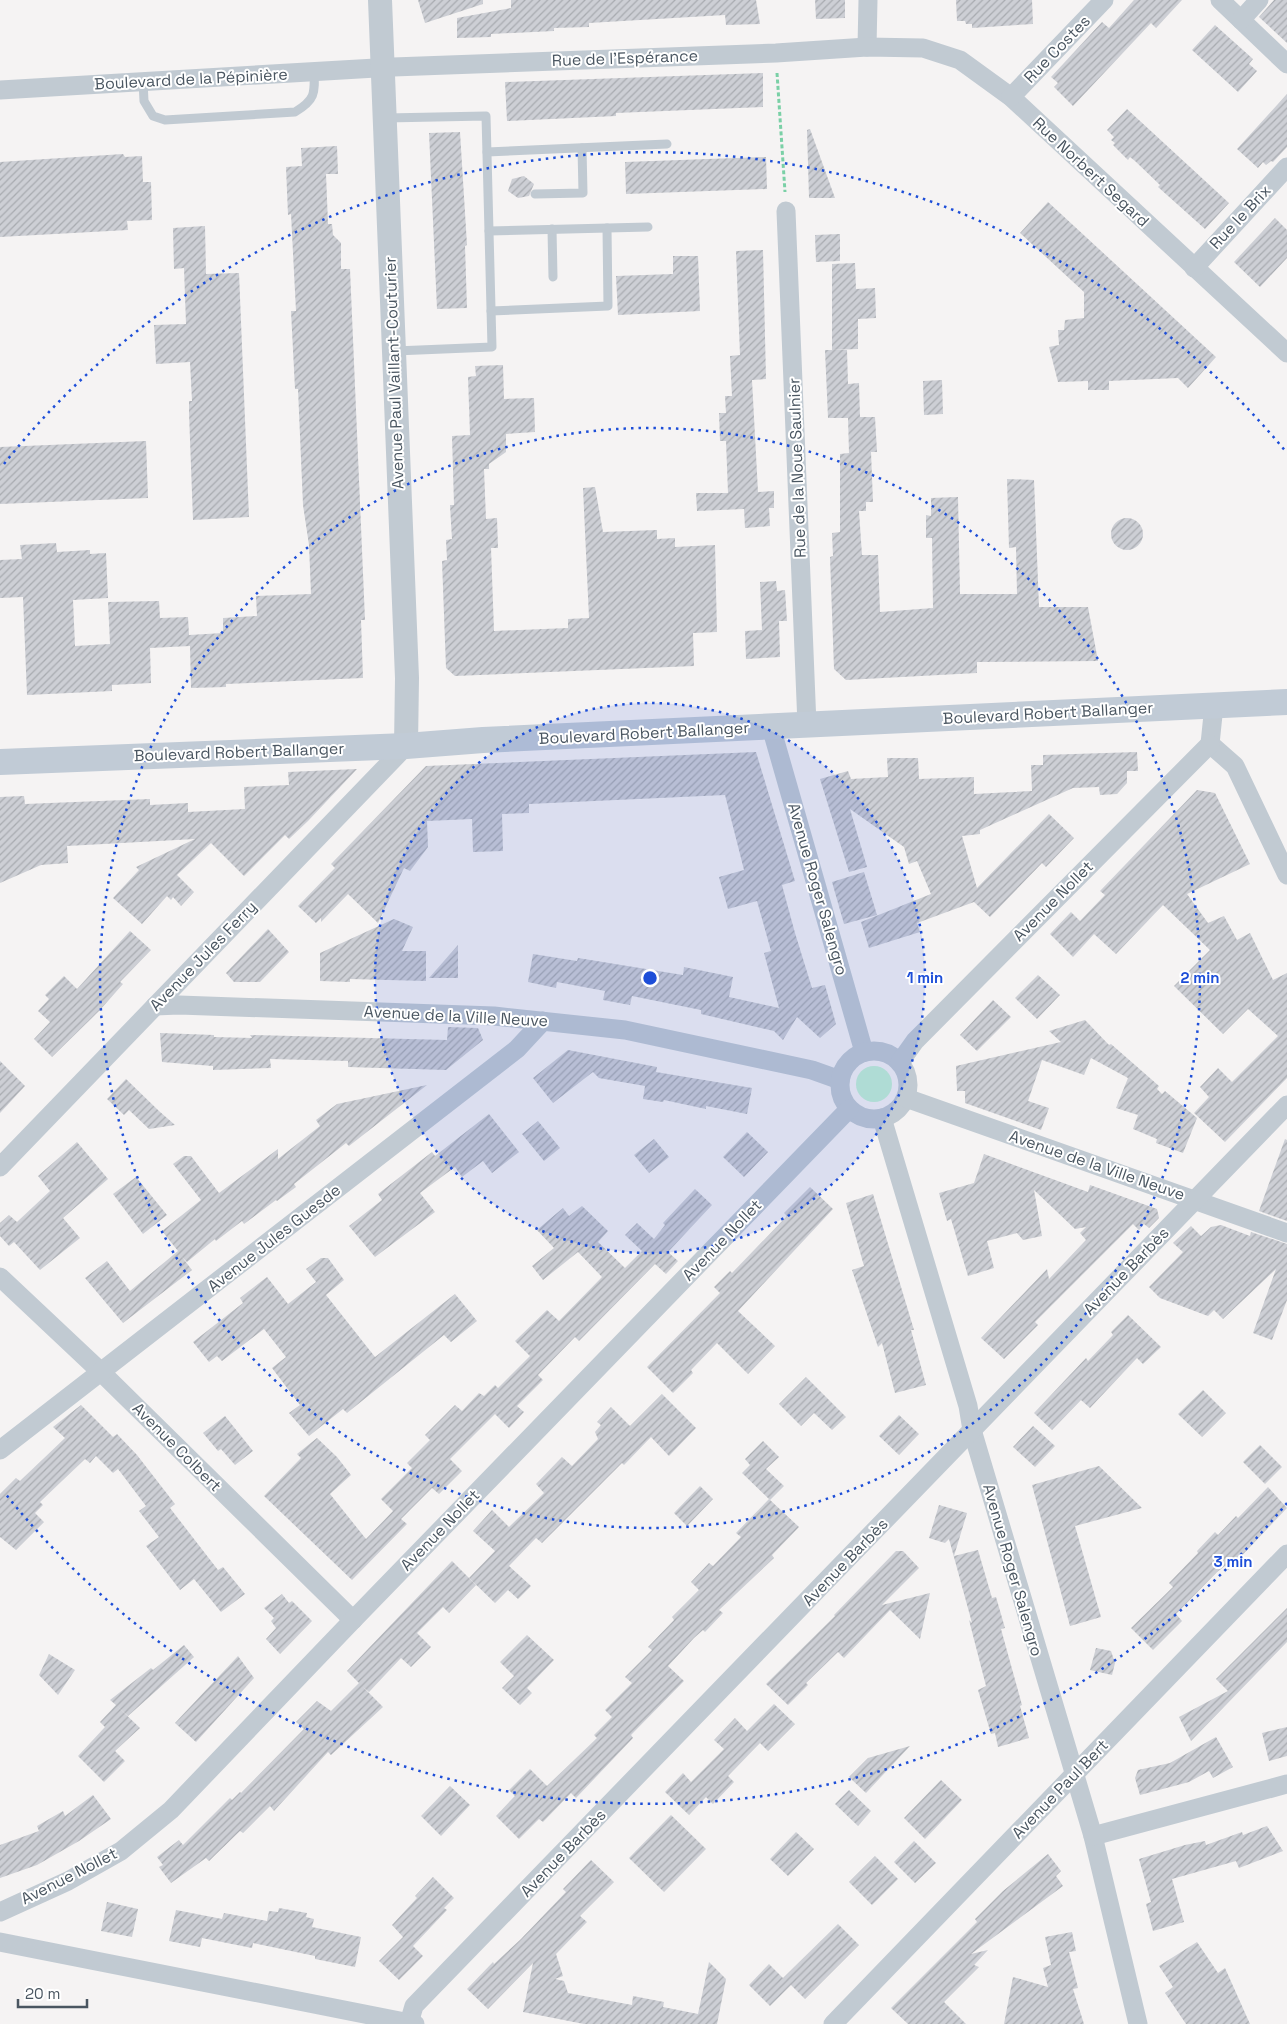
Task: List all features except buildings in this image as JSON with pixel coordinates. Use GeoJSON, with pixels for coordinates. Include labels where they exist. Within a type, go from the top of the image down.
{"type":"FeatureCollection","features":[{"type":"Feature","properties":{"kind":"main road","name":"Boulevard Robert Ballanger"},"geometry":{"type":"LineString","coordinates":[[0,762],[406,746],[483,740],[1287,702]]}},
{"type":"Feature","properties":{"kind":"street","name":"Avenue Paul Vaillant-Couturier"},"geometry":{"type":"LineString","coordinates":[[380,0],[392,352],[407,678],[406,746]]}},
{"type":"Feature","properties":{"kind":"street"},"geometry":{"type":"LineString","coordinates":[[867,47],[868,0]]}},
{"type":"Feature","properties":{"kind":"street","name":"Rue Costes"},"geometry":{"type":"LineString","coordinates":[[1011,97],[1104,0]]}},
{"type":"Feature","properties":{"kind":"street"},"geometry":{"type":"LineString","coordinates":[[1220,0],[1287,64]]}},
{"type":"Feature","properties":{"kind":"street"},"geometry":{"type":"LineString","coordinates":[[1241,20],[1260,0]]}},
{"type":"Feature","properties":{"kind":"street","name":"Rue de l'Espérance"},"geometry":{"type":"LineString","coordinates":[[383,67],[776,53],[867,47]]}},
{"type":"Feature","properties":{"kind":"street","name":"Rue Norbert Segard"},"geometry":{"type":"LineString","coordinates":[[867,47],[923,48],[960,60],[1011,97],[1287,353]]}},
{"type":"Feature","properties":{"kind":"street","name":"Boulevard de la Pépinière"},"geometry":{"type":"LineString","coordinates":[[0,90],[383,67]]}},
{"type":"Feature","properties":{"kind":"street","name":"Rue le Brix"},"geometry":{"type":"LineString","coordinates":[[1194,268],[1287,166]]}},
{"type":"Feature","properties":{"kind":"street","name":"Rue de la Noue Saulnier"},"geometry":{"type":"LineString","coordinates":[[786,211],[807,725]]}},
{"type":"Feature","properties":{"kind":"street"},"geometry":{"type":"LineString","coordinates":[[1214,706],[1210,744],[1235,766],[1287,875]]}},
{"type":"Feature","properties":{"kind":"street","name":"Avenue Roger Salengro"},"geometry":{"type":"LineString","coordinates":[[771,727],[864,1052]]}},
{"type":"Feature","properties":{"kind":"street","name":"Avenue Nollet"},"geometry":{"type":"LineString","coordinates":[[900,1062],[915,1041],[1210,744]]}},
{"type":"Feature","properties":{"kind":"street","name":"Avenue Jules Ferry"},"geometry":{"type":"LineString","coordinates":[[0,1167],[406,746]]}},
{"type":"Feature","properties":{"kind":"street","name":"Avenue de la Ville Neuve"},"geometry":{"type":"LineString","coordinates":[[155,1006],[180,1005],[494,1016],[543,1020],[624,1030],[812,1070],[840,1080]]}},
{"type":"Feature","properties":{"kind":"street","name":"Avenue Jules Guesde"},"geometry":{"type":"LineString","coordinates":[[0,1450],[517,1049],[543,1020]]}},
{"type":"Feature","properties":{"kind":"street"},"geometry":{"type":"LineString","coordinates":[[864,1052],[883,1052],[900,1062],[908,1079],[906,1098],[896,1110],[882,1118],[864,1118],[849,1109],[843,1100],[840,1080],[848,1062],[864,1052]]}},
{"type":"Feature","properties":{"kind":"street","name":"Avenue de la Ville Neuve"},"geometry":{"type":"LineString","coordinates":[[906,1098],[1287,1233]]}},
{"type":"Feature","properties":{"kind":"street","name":"Avenue Barbès"},"geometry":{"type":"LineString","coordinates":[[413,2024],[414,2006],[1287,1105]]}},
{"type":"Feature","properties":{"kind":"street","name":"Avenue Nollet"},"geometry":{"type":"LineString","coordinates":[[0,1912],[68,1881],[121,1851],[171,1810],[352,1620],[849,1109]]}},
{"type":"Feature","properties":{"kind":"street","name":"Avenue Roger Salengro"},"geometry":{"type":"LineString","coordinates":[[882,1118],[968,1406],[972,1430],[1073,1775],[1093,1836],[1138,2024]]}},
{"type":"Feature","properties":{"kind":"street","name":"Avenue Colbert"},"geometry":{"type":"LineString","coordinates":[[0,1277],[101,1372],[352,1620]]}},
{"type":"Feature","properties":{"kind":"street","name":"Avenue Paul Bert"},"geometry":{"type":"LineString","coordinates":[[833,2024],[1287,1554]]}},
{"type":"Feature","properties":{"kind":"street"},"geometry":{"type":"LineString","coordinates":[[1093,1836],[1287,1784]]}},
{"type":"Feature","properties":{"kind":"street"},"geometry":{"type":"LineString","coordinates":[[0,1942],[413,2024]]}},
{"type":"Feature","properties":{"kind":"lane"},"geometry":{"type":"LineString","coordinates":[[143,82],[144,101],[153,116],[165,120],[295,112],[307,104],[315,94],[314,71]]}},
{"type":"Feature","properties":{"kind":"lane"},"geometry":{"type":"LineString","coordinates":[[384,118],[486,116],[492,347],[392,352]]}},
{"type":"Feature","properties":{"kind":"lane"},"geometry":{"type":"LineString","coordinates":[[487,152],[667,144]]}},
{"type":"Feature","properties":{"kind":"lane"},"geometry":{"type":"LineString","coordinates":[[535,194],[583,193],[582,148]]}},
{"type":"Feature","properties":{"kind":"lane"},"geometry":{"type":"LineString","coordinates":[[489,231],[648,227]]}},
{"type":"Feature","properties":{"kind":"lane"},"geometry":{"type":"LineString","coordinates":[[491,311],[608,306],[607,228]]}},
{"type":"Feature","properties":{"kind":"lane"},"geometry":{"type":"LineString","coordinates":[[552,229],[552,277]]}},
{"type":"Feature","properties":{"kind":"path"},"geometry":{"type":"LineString","coordinates":[[776,53],[786,211]]}},
{"type":"Feature","properties":{"kind":"green space"},"geometry":{"type":"Polygon","coordinates":[[[874,1066],[881,1067],[887,1071],[891,1077],[891,1091],[887,1097],[881,1101],[874,1102],[867,1101],[861,1097],[857,1091],[856,1084],[857,1077],[861,1071],[867,1067],[874,1066]]]}}]}
